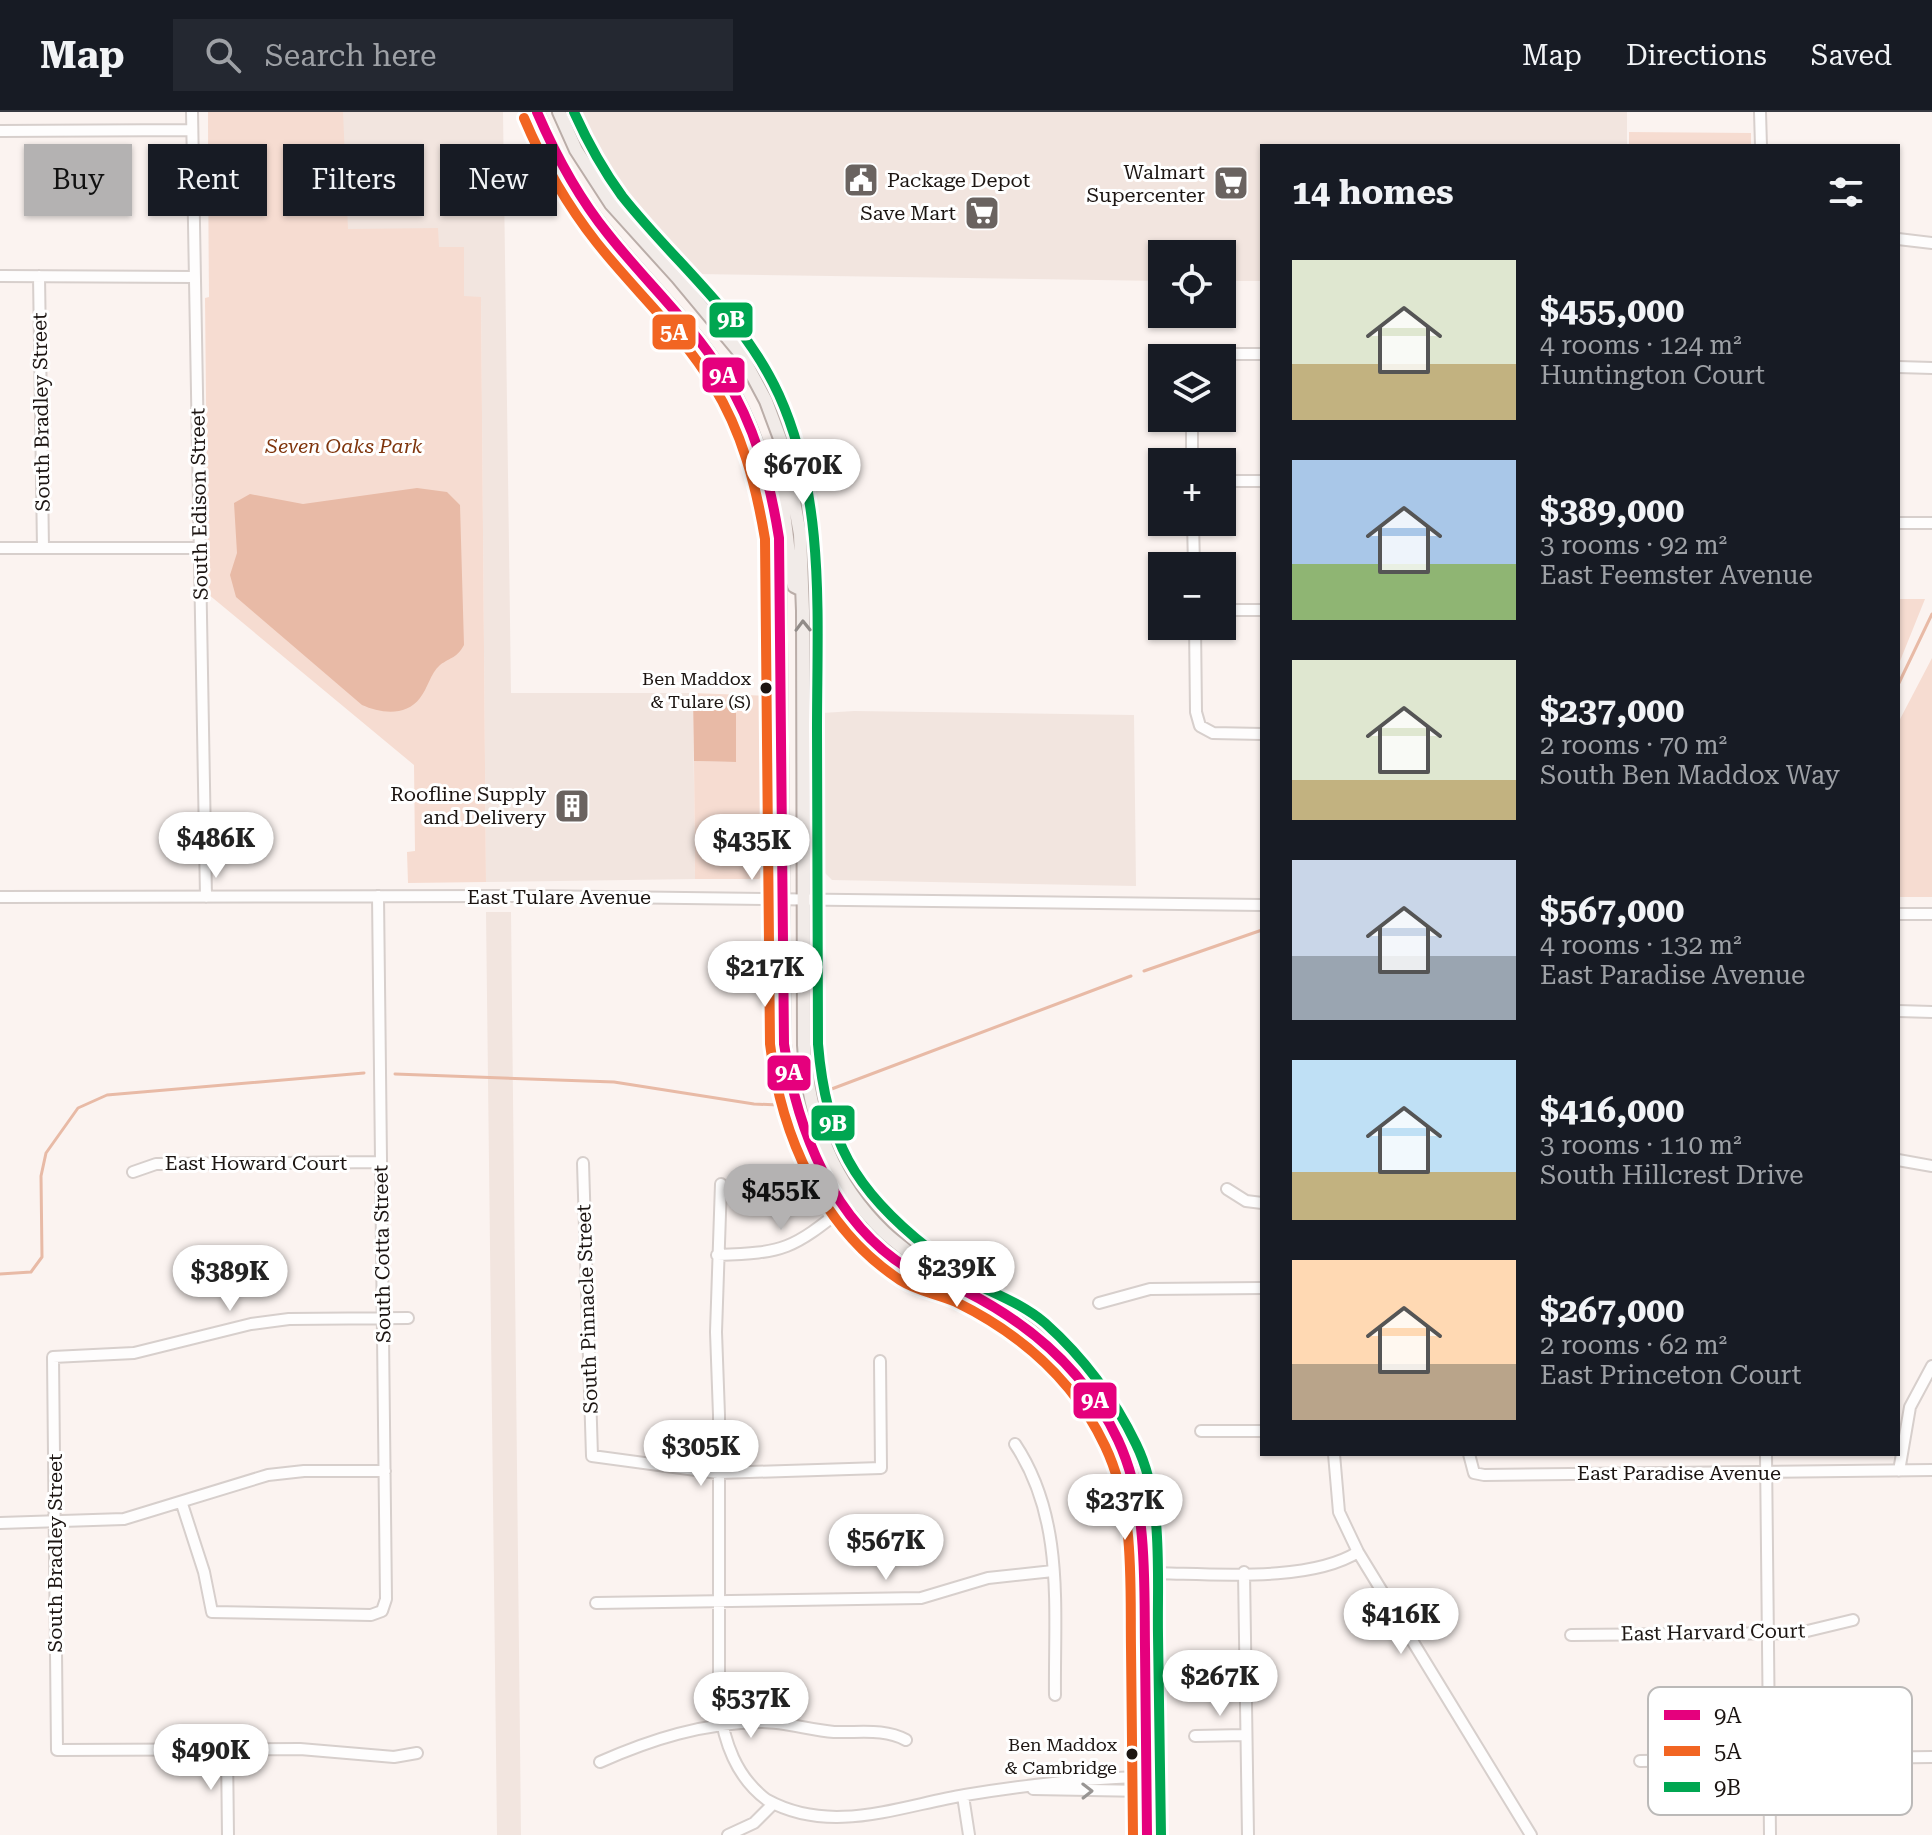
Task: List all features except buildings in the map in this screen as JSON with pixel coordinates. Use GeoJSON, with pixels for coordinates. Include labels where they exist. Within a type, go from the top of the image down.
{"type":"FeatureCollection","features":[{"type":"Feature","properties":{"kind":"main road"},"geometry":{"type":"LineString","coordinates":[[537,112],[573,185],[606,232],[687,324],[724,375],[766,466],[779,538],[785,900],[783,1028],[786,1068],[810,1146],[845,1207],[894,1258],[918,1275],[940,1280],[1003,1312],[1035,1333],[1070,1366],[1094,1396],[1121,1443],[1134,1481],[1142,1527],[1147,1835]]}},
{"type":"Feature","properties":{"kind":"main road"},"geometry":{"type":"LineString","coordinates":[[559,112],[576,150],[611,204],[741,354],[766,401],[781,440],[796,497],[802,590],[804,1045],[815,1123],[836,1169],[865,1211],[940,1280]]}},
{"type":"Feature","properties":{"kind":"main road"},"geometry":{"type":"LineString","coordinates":[[766,466],[780,479],[792,579],[794,586],[802,590]]}},
{"type":"Feature","properties":{"kind":"street","name":"South Edison Street"},"geometry":{"type":"LineString","coordinates":[[192,112],[206,897]]}},
{"type":"Feature","properties":{"kind":"street"},"geometry":{"type":"LineString","coordinates":[[1760,112],[1761,144]]}},
{"type":"Feature","properties":{"kind":"street"},"geometry":{"type":"LineString","coordinates":[[0,131],[192,130]]}},
{"type":"Feature","properties":{"kind":"street"},"geometry":{"type":"LineString","coordinates":[[1900,239],[1932,243]]}},
{"type":"Feature","properties":{"kind":"street"},"geometry":{"type":"LineString","coordinates":[[0,276],[194,277]]}},
{"type":"Feature","properties":{"kind":"street","name":"South Bradley Street"},"geometry":{"type":"LineString","coordinates":[[39,276],[43,548]]}},
{"type":"Feature","properties":{"kind":"street"},"geometry":{"type":"LineString","coordinates":[[1236,355],[1260,354]]}},
{"type":"Feature","properties":{"kind":"street"},"geometry":{"type":"LineString","coordinates":[[1900,367],[1932,368]]}},
{"type":"Feature","properties":{"kind":"street"},"geometry":{"type":"LineString","coordinates":[[1236,481],[1260,481]]}},
{"type":"Feature","properties":{"kind":"street"},"geometry":{"type":"LineString","coordinates":[[1900,523],[1932,523]]}},
{"type":"Feature","properties":{"kind":"street"},"geometry":{"type":"LineString","coordinates":[[0,548],[200,548]]}},
{"type":"Feature","properties":{"kind":"street"},"geometry":{"type":"LineString","coordinates":[[1236,610],[1260,610]]}},
{"type":"Feature","properties":{"kind":"street"},"geometry":{"type":"LineString","coordinates":[[1195,640],[1196,712],[1200,726],[1213,733],[1260,734]]}},
{"type":"Feature","properties":{"kind":"street","name":"East Tulare Avenue"},"geometry":{"type":"LineString","coordinates":[[0,897],[378,896],[1260,905]]}},
{"type":"Feature","properties":{"kind":"street","name":"South Cotta Street"},"geometry":{"type":"LineString","coordinates":[[182,1504],[204,1572],[212,1612],[371,1615],[382,1611],[386,1599],[378,896]]}},
{"type":"Feature","properties":{"kind":"street"},"geometry":{"type":"LineString","coordinates":[[1900,914],[1932,914]]}},
{"type":"Feature","properties":{"kind":"street"},"geometry":{"type":"LineString","coordinates":[[1900,1011],[1932,1012]]}},
{"type":"Feature","properties":{"kind":"street"},"geometry":{"type":"LineString","coordinates":[[1900,1160],[1932,1166]]}},
{"type":"Feature","properties":{"kind":"street","name":"East Howard Court"},"geometry":{"type":"LineString","coordinates":[[133,1172],[156,1164],[381,1162]]}},
{"type":"Feature","properties":{"kind":"street","name":"South Pinnacle Street"},"geometry":{"type":"LineString","coordinates":[[583,1163],[592,1456],[718,1473]]}},
{"type":"Feature","properties":{"kind":"street"},"geometry":{"type":"LineString","coordinates":[[721,1184],[717,1255],[717,1601],[722,1725],[745,1780],[773,1804],[799,1819],[835,1822],[963,1796],[1027,1789],[1069,1779],[1146,1777]]}},
{"type":"Feature","properties":{"kind":"street"},"geometry":{"type":"LineString","coordinates":[[1227,1189],[1246,1201],[1260,1203]]}},
{"type":"Feature","properties":{"kind":"street"},"geometry":{"type":"LineString","coordinates":[[717,1255],[768,1253],[792,1246],[845,1207]]}},
{"type":"Feature","properties":{"kind":"street"},"geometry":{"type":"LineString","coordinates":[[1099,1303],[1150,1289],[1260,1288]]}},
{"type":"Feature","properties":{"kind":"street"},"geometry":{"type":"LineString","coordinates":[[383,1318],[408,1318]]}},
{"type":"Feature","properties":{"kind":"street","name":"South Bradley Street"},"geometry":{"type":"LineString","coordinates":[[227,1750],[57,1750],[53,1357],[134,1353],[251,1324],[289,1319],[383,1318]]}},
{"type":"Feature","properties":{"kind":"street"},"geometry":{"type":"LineString","coordinates":[[718,1473],[881,1468],[880,1361]]}},
{"type":"Feature","properties":{"kind":"street"},"geometry":{"type":"LineString","coordinates":[[1899,1471],[1910,1407],[1932,1366]]}},
{"type":"Feature","properties":{"kind":"street"},"geometry":{"type":"LineString","coordinates":[[1201,1431],[1260,1431]]}},
{"type":"Feature","properties":{"kind":"street"},"geometry":{"type":"LineString","coordinates":[[1015,1444],[1031,1467],[1050,1522],[1055,1695]]}},
{"type":"Feature","properties":{"kind":"street"},"geometry":{"type":"LineString","coordinates":[[1334,1456],[1339,1512],[1358,1552],[1531,1835]]}},
{"type":"Feature","properties":{"kind":"street","name":"East Paradise Avenue"},"geometry":{"type":"LineString","coordinates":[[1470,1456],[1474,1473],[1932,1470]]}},
{"type":"Feature","properties":{"kind":"street"},"geometry":{"type":"LineString","coordinates":[[1766,1456],[1768,1687]]}},
{"type":"Feature","properties":{"kind":"street"},"geometry":{"type":"LineString","coordinates":[[0,1523],[124,1519],[182,1504],[230,1485],[268,1475],[304,1471],[385,1471]]}},
{"type":"Feature","properties":{"kind":"street"},"geometry":{"type":"LineString","coordinates":[[1144,1573],[1306,1571],[1342,1562],[1358,1552]]}},
{"type":"Feature","properties":{"kind":"street"},"geometry":{"type":"LineString","coordinates":[[596,1603],[921,1598],[988,1578],[1053,1571]]}},
{"type":"Feature","properties":{"kind":"street"},"geometry":{"type":"LineString","coordinates":[[1244,1572],[1248,1835]]}},
{"type":"Feature","properties":{"kind":"street","name":"East Harvard Court"},"geometry":{"type":"LineString","coordinates":[[1571,1635],[1799,1633],[1853,1620]]}},
{"type":"Feature","properties":{"kind":"street"},"geometry":{"type":"LineString","coordinates":[[600,1762],[653,1739],[722,1725],[763,1722],[826,1731],[891,1732],[906,1740]]}},
{"type":"Feature","properties":{"kind":"street"},"geometry":{"type":"LineString","coordinates":[[1195,1736],[1245,1735]]}},
{"type":"Feature","properties":{"kind":"street"},"geometry":{"type":"LineString","coordinates":[[228,1835],[227,1750],[335,1750],[394,1757],[417,1753]]}},
{"type":"Feature","properties":{"kind":"street"},"geometry":{"type":"LineString","coordinates":[[1912,1757],[1932,1757]]}},
{"type":"Feature","properties":{"kind":"street"},"geometry":{"type":"LineString","coordinates":[[1640,1761],[1648,1761]]}},
{"type":"Feature","properties":{"kind":"street"},"geometry":{"type":"LineString","coordinates":[[1027,1789],[1054,1792],[1146,1791]]}},
{"type":"Feature","properties":{"kind":"street"},"geometry":{"type":"LineString","coordinates":[[963,1796],[969,1835]]}},
{"type":"Feature","properties":{"kind":"street"},"geometry":{"type":"LineString","coordinates":[[728,1835],[754,1823],[773,1804]]}},
{"type":"Feature","properties":{"kind":"street"},"geometry":{"type":"LineString","coordinates":[[1770,1815],[1770,1835]]}},
{"type":"Feature","properties":{"kind":"shaded area"},"geometry":{"type":"Polygon","coordinates":[[[208,112],[503,112],[503,144],[440,144],[440,216],[504,216],[511,693],[693,693],[695,879],[486,882],[481,297],[209,298],[209,216],[267,216],[267,144],[208,144],[208,112]]]}},
{"type":"Feature","properties":{"kind":"shaded area"},"geometry":{"type":"Polygon","coordinates":[[[578,112],[1627,112],[1627,144],[1260,144],[1260,281],[1236,281],[1236,240],[1148,240],[1148,281],[695,274],[618,186],[594,147],[578,112]]]}},
{"type":"Feature","properties":{"kind":"shaded area"},"geometry":{"type":"Polygon","coordinates":[[[417,488],[447,492],[460,505],[464,645],[456,655],[440,665],[414,704],[400,711],[377,710],[362,705],[236,597],[230,575],[237,553],[234,503],[250,494],[303,504],[417,488]]]}},
{"type":"Feature","properties":{"kind":"shaded area"},"geometry":{"type":"Polygon","coordinates":[[[693,699],[736,700],[736,762],[694,761],[693,699]]]}},
{"type":"Feature","properties":{"kind":"shaded area"},"geometry":{"type":"Polygon","coordinates":[[[822,713],[1134,715],[1136,886],[832,880],[824,872],[822,713]]]}},
{"type":"Feature","properties":{"kind":"shaded area"},"geometry":{"type":"Polygon","coordinates":[[[486,912],[511,912],[521,1835],[497,1835],[486,912]]]}},
{"type":"Feature","properties":{"kind":"green space","name":"Seven Oaks Park"},"geometry":{"type":"Polygon","coordinates":[[[208,112],[343,112],[344,144],[283,144],[283,216],[347,216],[348,229],[438,228],[439,247],[464,247],[464,296],[481,297],[486,882],[408,883],[407,852],[415,851],[414,765],[208,594],[205,298],[209,297],[209,216],[267,216],[267,144],[208,144],[208,112]]]}},
{"type":"Feature","properties":{"kind":"green space"},"geometry":{"type":"Polygon","coordinates":[[[1629,132],[1751,133],[1751,144],[1629,144],[1629,132]]]}},
{"type":"Feature","properties":{"kind":"green space"},"geometry":{"type":"Polygon","coordinates":[[[1900,599],[1925,599],[1900,661],[1900,599]]]}},
{"type":"Feature","properties":{"kind":"green space"},"geometry":{"type":"Polygon","coordinates":[[[1932,658],[1932,897],[1900,897],[1900,719],[1932,658]]]}},
{"type":"Feature","properties":{"kind":"green space"},"geometry":{"type":"Polygon","coordinates":[[[693,693],[770,696],[768,872],[759,879],[695,879],[694,761],[736,762],[736,701],[693,699],[693,693]]]}},
{"type":"Feature","properties":{"kind":"waterway"},"geometry":{"type":"LineString","coordinates":[[1900,681],[1932,614]]}},
{"type":"Feature","properties":{"kind":"waterway"},"geometry":{"type":"LineString","coordinates":[[1144,971],[1260,931]]}},
{"type":"Feature","properties":{"kind":"waterway"},"geometry":{"type":"LineString","coordinates":[[821,1093],[1131,976]]}},
{"type":"Feature","properties":{"kind":"waterway"},"geometry":{"type":"LineString","coordinates":[[0,1274],[31,1272],[42,1257],[41,1176],[46,1153],[78,1108],[107,1095],[364,1073]]}},
{"type":"Feature","properties":{"kind":"waterway"},"geometry":{"type":"LineString","coordinates":[[395,1074],[614,1082],[754,1104],[779,1105]]}},
{"type":"Feature","properties":{"kind":"transit line","name":"9A"},"geometry":{"type":"LineString","coordinates":[[537,112],[568,176],[587,206],[698,339],[724,376],[753,434],[766,475],[779,538],[784,1044],[798,1108],[822,1171],[839,1200],[882,1249],[909,1269],[989,1304],[1055,1353],[1105,1415],[1128,1465],[1135,1490],[1144,1568],[1147,1835]]}},
{"type":"Feature","properties":{"kind":"transit line","name":"9B"},"geometry":{"type":"LineString","coordinates":[[574,112],[622,196],[747,340],[779,395],[794,435],[805,475],[816,559],[818,1044],[828,1108],[848,1160],[881,1206],[951,1270],[1023,1307],[1045,1323],[1096,1379],[1118,1410],[1136,1444],[1151,1489],[1157,1538],[1161,1835]]}},
{"type":"Feature","properties":{"kind":"transit line","name":"5A"},"geometry":{"type":"LineString","coordinates":[[524,118],[556,183],[586,229],[687,347],[713,385],[740,440],[752,479],[765,539],[770,1044],[784,1112],[795,1145],[827,1206],[872,1259],[907,1284],[956,1302],[980,1315],[1024,1344],[1043,1361],[1078,1400],[1115,1470],[1129,1545],[1133,1835]]}},
{"type":"Feature","properties":{"kind":"place","name":"Package Depot"},"geometry":{"type":"Point","coordinates":[861,180]}},
{"type":"Feature","properties":{"kind":"place","name":"Walmart Supercenter"},"geometry":{"type":"Point","coordinates":[1231,183]}},
{"type":"Feature","properties":{"kind":"place","name":"Save Mart"},"geometry":{"type":"Point","coordinates":[982,213]}},
{"type":"Feature","properties":{"kind":"place","name":"Ben Maddox & Tulare (S)"},"geometry":{"type":"Point","coordinates":[766,688]}},
{"type":"Feature","properties":{"kind":"place","name":"Roofline Supply and Delivery"},"geometry":{"type":"Point","coordinates":[572,806]}},
{"type":"Feature","properties":{"kind":"place","name":"Ben Maddox & Cambridge"},"geometry":{"type":"Point","coordinates":[1132,1754]}}]}
